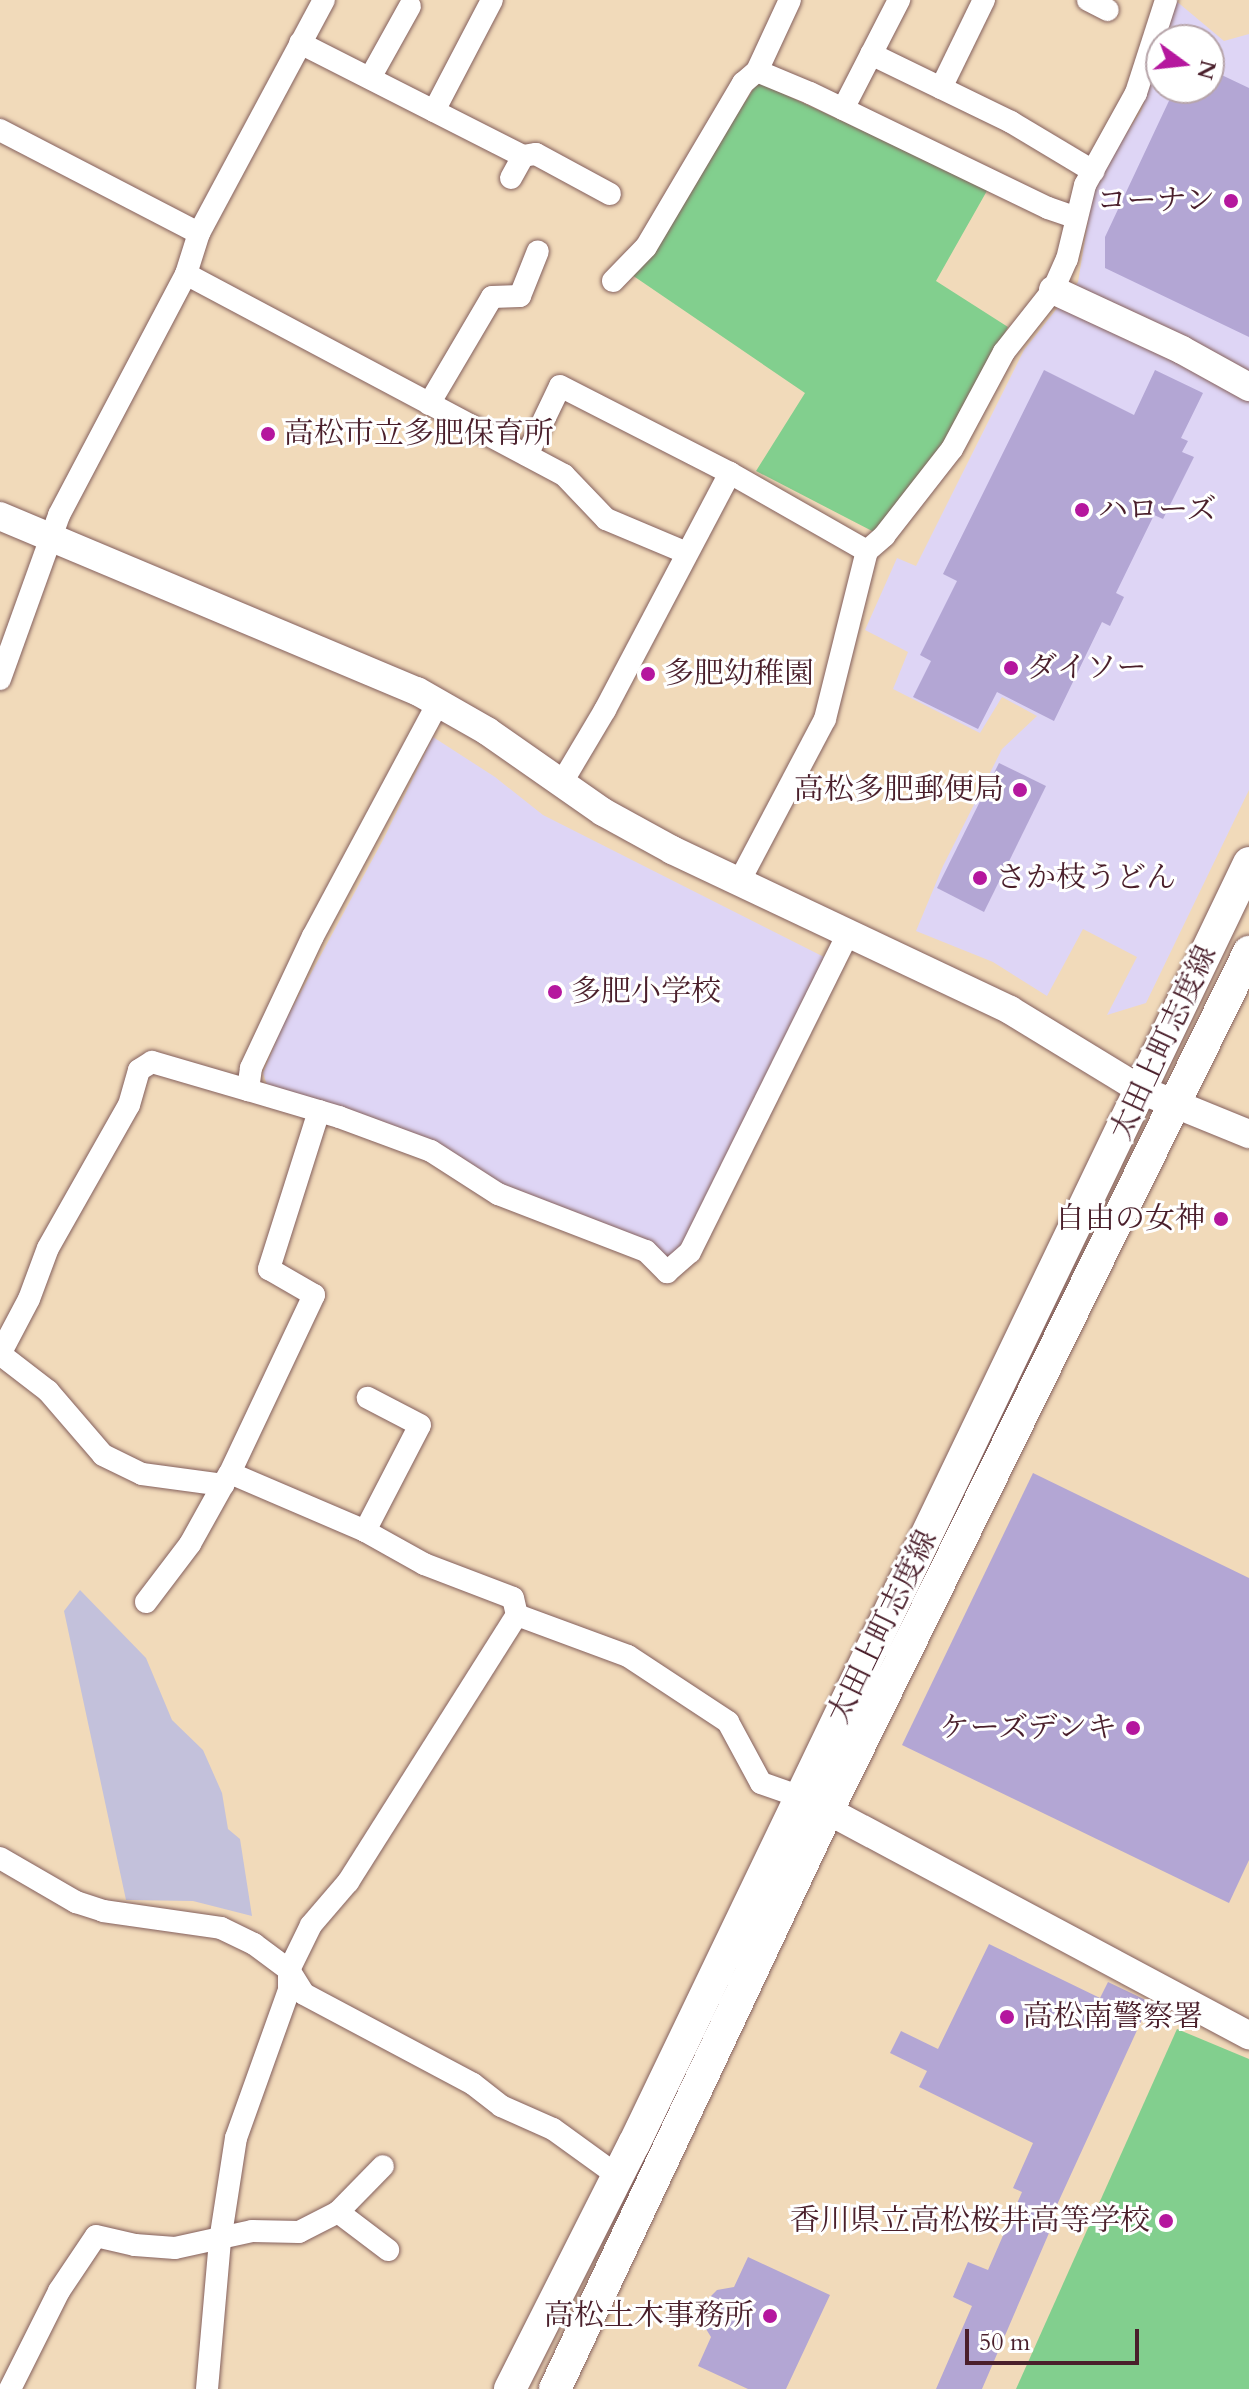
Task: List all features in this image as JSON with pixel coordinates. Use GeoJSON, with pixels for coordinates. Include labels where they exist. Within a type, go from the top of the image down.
{"type":"FeatureCollection","features":[{"type":"Feature","properties":{"kind":"main road","name":"太田上町志度線"},"geometry":{"type":"LineString","coordinates":[[555,2389],[665,2160],[815,1803],[1141,1090],[1249,863]]}},
{"type":"Feature","properties":{"kind":"main road","name":"太田上町志度線"},"geometry":{"type":"LineString","coordinates":[[510,2389],[1175,1103],[1249,952]]}},
{"type":"Feature","properties":{"kind":"main road"},"geometry":{"type":"LineString","coordinates":[[634,2144],[665,2160]]}},
{"type":"Feature","properties":{"kind":"street"},"geometry":{"type":"LineString","coordinates":[[0,679],[59,515],[186,274],[199,233],[324,0]]}},
{"type":"Feature","properties":{"kind":"street"},"geometry":{"type":"LineString","coordinates":[[434,111],[492,0]]}},
{"type":"Feature","properties":{"kind":"street"},"geometry":{"type":"LineString","coordinates":[[613,281],[646,247],[743,83],[757,71],[790,0]]}},
{"type":"Feature","properties":{"kind":"street"},"geometry":{"type":"LineString","coordinates":[[843,109],[899,0]]}},
{"type":"Feature","properties":{"kind":"street"},"geometry":{"type":"LineString","coordinates":[[941,88],[984,0]]}},
{"type":"Feature","properties":{"kind":"street"},"geometry":{"type":"LineString","coordinates":[[739,882],[825,719],[867,551],[884,536],[952,449],[1004,352],[1053,290],[1067,259],[1074,217],[1093,171],[1136,93],[1166,0]]}},
{"type":"Feature","properties":{"kind":"street"},"geometry":{"type":"LineString","coordinates":[[370,78],[410,6]]}},
{"type":"Feature","properties":{"kind":"street"},"geometry":{"type":"LineString","coordinates":[[300,43],[523,156],[536,154],[610,194]]}},
{"type":"Feature","properties":{"kind":"street"},"geometry":{"type":"LineString","coordinates":[[871,54],[1011,122],[1093,171]]}},
{"type":"Feature","properties":{"kind":"street"},"geometry":{"type":"LineString","coordinates":[[757,71],[1048,208],[1074,217]]}},
{"type":"Feature","properties":{"kind":"street"},"geometry":{"type":"LineString","coordinates":[[0,130],[199,233]]}},
{"type":"Feature","properties":{"kind":"street"},"geometry":{"type":"LineString","coordinates":[[511,178],[523,156]]}},
{"type":"Feature","properties":{"kind":"street"},"geometry":{"type":"LineString","coordinates":[[429,404],[492,297],[520,296],[538,251]]}},
{"type":"Feature","properties":{"kind":"street"},"geometry":{"type":"LineString","coordinates":[[186,274],[564,475],[606,519],[687,553]]}},
{"type":"Feature","properties":{"kind":"street"},"geometry":{"type":"LineString","coordinates":[[1053,290],[1182,350],[1249,387]]}},
{"type":"Feature","properties":{"kind":"street"},"geometry":{"type":"LineString","coordinates":[[527,455],[560,386],[730,473],[867,551]]}},
{"type":"Feature","properties":{"kind":"street"},"geometry":{"type":"LineString","coordinates":[[561,784],[605,710],[730,473]]}},
{"type":"Feature","properties":{"kind":"street"},"geometry":{"type":"LineString","coordinates":[[0,516],[438,703],[487,731],[561,784],[672,850],[1010,1010],[1141,1090],[1249,1134]]}},
{"type":"Feature","properties":{"kind":"street"},"geometry":{"type":"LineString","coordinates":[[248,1090],[251,1068],[313,936],[438,703]]}},
{"type":"Feature","properties":{"kind":"street"},"geometry":{"type":"LineString","coordinates":[[207,2389],[220,2241],[236,2138],[289,1990],[289,1970],[311,1925],[348,1882],[517,1615],[513,1598],[424,1564],[365,1531],[226,1479],[142,1474],[103,1455],[48,1391],[0,1354],[29,1299],[48,1248],[129,1105],[139,1070],[152,1062],[319,1111],[431,1151],[498,1194],[646,1251],[667,1272],[690,1252],[848,934]]}},
{"type":"Feature","properties":{"kind":"street"},"geometry":{"type":"LineString","coordinates":[[146,1602],[190,1544],[226,1479],[314,1295],[269,1269],[319,1111]]}},
{"type":"Feature","properties":{"kind":"street"},"geometry":{"type":"LineString","coordinates":[[365,1531],[420,1425],[368,1398]]}},
{"type":"Feature","properties":{"kind":"street"},"geometry":{"type":"LineString","coordinates":[[517,1615],[628,1656],[728,1722],[761,1783],[815,1803],[1249,2035]]}},
{"type":"Feature","properties":{"kind":"street"},"geometry":{"type":"LineString","coordinates":[[0,1858],[76,1902],[103,1911],[221,1928],[254,1944],[289,1970],[304,1994],[473,2084],[501,2106],[553,2129],[618,2176]]}},
{"type":"Feature","properties":{"kind":"street"},"geometry":{"type":"LineString","coordinates":[[10,2389],[59,2291],[96,2236],[135,2245],[175,2248],[220,2241],[252,2231],[299,2232],[338,2212],[383,2166]]}},
{"type":"Feature","properties":{"kind":"street"},"geometry":{"type":"LineString","coordinates":[[338,2212],[388,2250]]}},
{"type":"Feature","properties":{"kind":"shaded area"},"geometry":{"type":"Polygon","coordinates":[[[1175,0],[1204,24],[1169,24],[1175,0]]]}},
{"type":"Feature","properties":{"kind":"shaded area"},"geometry":{"type":"Polygon","coordinates":[[[1249,34],[1249,790],[1146,1003],[1107,1015],[1137,957],[1083,929],[1047,996],[993,962],[916,931],[943,866],[1002,749],[1037,716],[1002,697],[980,733],[893,689],[908,652],[865,630],[897,558],[916,566],[1024,350],[1078,282],[1092,197],[1108,162],[1145,100],[1145,104],[1225,104],[1225,41],[1249,34]]]}},
{"type":"Feature","properties":{"kind":"shaded area","name":"多肥小学校"},"geometry":{"type":"Polygon","coordinates":[[[433,737],[495,777],[543,815],[826,958],[688,1247],[668,1266],[590,1226],[268,1088],[263,1073],[282,1027],[384,838],[433,737]]]}},
{"type":"Feature","properties":{"kind":"shaded area"},"geometry":{"type":"Polygon","coordinates":[[[80,1590],[146,1658],[172,1720],[203,1750],[222,1793],[228,1829],[240,1839],[252,1916],[193,1901],[126,1900],[64,1611],[80,1590]]]}},
{"type":"Feature","properties":{"kind":"green space"},"geometry":{"type":"Polygon","coordinates":[[[758,82],[988,189],[936,281],[1008,327],[946,443],[874,532],[756,471],[805,393],[632,275],[758,82]]]}},
{"type":"Feature","properties":{"kind":"green space","name":"香川県立高松桜井高等学校"},"geometry":{"type":"Polygon","coordinates":[[[1177,2029],[1249,2059],[1249,2389],[1016,2389],[1177,2029]]]}},
{"type":"Feature","properties":{"kind":"building"},"geometry":{"type":"Polygon","coordinates":[[[1225,77],[1249,88],[1249,337],[1105,268],[1105,237],[1167,104],[1225,104],[1225,77]]]}},
{"type":"Feature","properties":{"kind":"building"},"geometry":{"type":"Polygon","coordinates":[[[1044,370],[1134,415],[1155,370],[1203,393],[1181,438],[1188,441],[1182,452],[1194,457],[1163,519],[1154,515],[1116,593],[1124,597],[1110,626],[1102,622],[1054,721],[997,692],[978,729],[913,697],[931,661],[920,655],[957,581],[943,574],[1044,370]]]}},
{"type":"Feature","properties":{"kind":"building"},"geometry":{"type":"Polygon","coordinates":[[[999,763],[1046,786],[984,912],[937,888],[999,763]]]}},
{"type":"Feature","properties":{"kind":"building"},"geometry":{"type":"Polygon","coordinates":[[[1033,1473],[1249,1578],[1249,1860],[1229,1903],[902,1745],[1033,1473]]]}},
{"type":"Feature","properties":{"kind":"building"},"geometry":{"type":"Polygon","coordinates":[[[989,1944],[1100,1998],[1108,1982],[1150,2002],[1045,2231],[1049,2233],[982,2389],[936,2389],[972,2306],[953,2297],[968,2262],[988,2270],[1022,2192],[1013,2188],[1033,2143],[919,2087],[927,2071],[890,2053],[901,2031],[938,2049],[989,1944]]]}},
{"type":"Feature","properties":{"kind":"building","name":"高松土木事務所"},"geometry":{"type":"Polygon","coordinates":[[[748,2257],[830,2295],[786,2389],[748,2389],[698,2366],[711,2337],[701,2321],[704,2303],[717,2290],[734,2287],[748,2257]]]}},
{"type":"Feature","properties":{"kind":"place","name":"コーナン"},"geometry":{"type":"Point","coordinates":[1231,201]}},
{"type":"Feature","properties":{"kind":"place","name":"高松市立多肥保育所"},"geometry":{"type":"Point","coordinates":[268,434]}},
{"type":"Feature","properties":{"kind":"place","name":"ハローズ"},"geometry":{"type":"Point","coordinates":[1082,510]}},
{"type":"Feature","properties":{"kind":"place","name":"ダイソー"},"geometry":{"type":"Point","coordinates":[1011,668]}},
{"type":"Feature","properties":{"kind":"place","name":"多肥幼稚園"},"geometry":{"type":"Point","coordinates":[648,674]}},
{"type":"Feature","properties":{"kind":"place","name":"高松多肥郵便局"},"geometry":{"type":"Point","coordinates":[1020,790]}},
{"type":"Feature","properties":{"kind":"place","name":"さか枝うどん"},"geometry":{"type":"Point","coordinates":[980,878]}},
{"type":"Feature","properties":{"kind":"place","name":"多肥小学校"},"geometry":{"type":"Point","coordinates":[555,992]}},
{"type":"Feature","properties":{"kind":"place","name":"自由の女神"},"geometry":{"type":"Point","coordinates":[1221,1219]}},
{"type":"Feature","properties":{"kind":"place","name":"ケーズデンキ"},"geometry":{"type":"Point","coordinates":[1133,1728]}},
{"type":"Feature","properties":{"kind":"place","name":"高松南警察署"},"geometry":{"type":"Point","coordinates":[1007,2017]}},
{"type":"Feature","properties":{"kind":"place","name":"香川県立高松桜井高等学校"},"geometry":{"type":"Point","coordinates":[1166,2221]}},
{"type":"Feature","properties":{"kind":"place","name":"高松土木事務所"},"geometry":{"type":"Point","coordinates":[770,2316]}}]}
